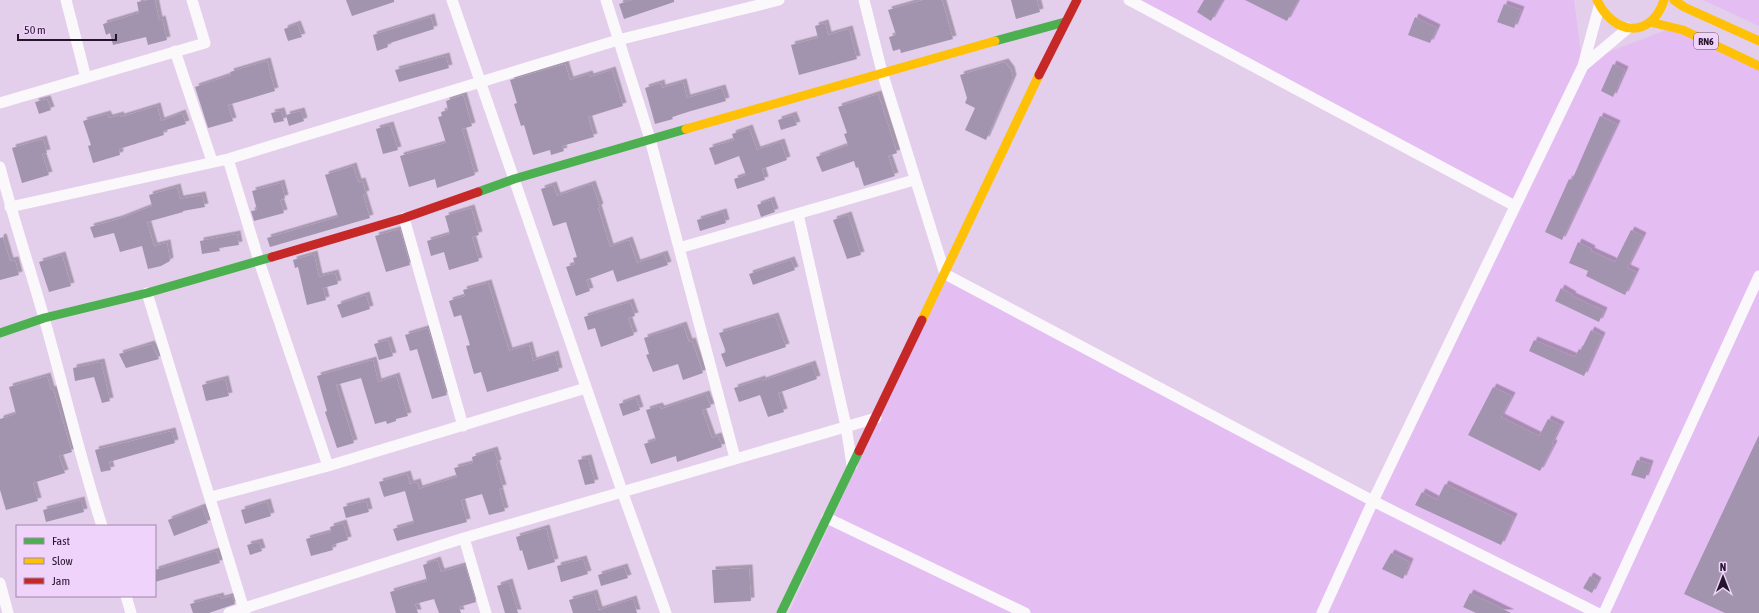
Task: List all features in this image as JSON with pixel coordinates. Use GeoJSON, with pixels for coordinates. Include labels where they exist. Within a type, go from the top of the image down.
{"type":"FeatureCollection","features":[{"type":"Feature","properties":{"kind":"main road"},"geometry":{"type":"LineString","coordinates":[[781,613],[1065,22],[1077,0]]}},
{"type":"Feature","properties":{"kind":"main road"},"geometry":{"type":"LineString","coordinates":[[1598,4],[1603,16],[1610,22],[1618,26],[1628,28],[1643,26],[1650,22],[1658,15],[1664,0]]}},
{"type":"Feature","properties":{"kind":"main road","name":"RN6"},"geometry":{"type":"LineString","coordinates":[[1674,0],[1684,7],[1759,41]]}},
{"type":"Feature","properties":{"kind":"main road"},"geometry":{"type":"LineString","coordinates":[[0,333],[44,318],[147,293],[404,218],[514,179],[650,139],[882,72],[1065,22]]}},
{"type":"Feature","properties":{"kind":"main road","name":"RN6"},"geometry":{"type":"LineString","coordinates":[[1650,22],[1683,30],[1759,66]]}},
{"type":"Feature","properties":{"kind":"street"},"geometry":{"type":"LineString","coordinates":[[66,0],[86,78]]}},
{"type":"Feature","properties":{"kind":"street"},"geometry":{"type":"LineString","coordinates":[[0,103],[205,43],[192,0]]}},
{"type":"Feature","properties":{"kind":"street"},"geometry":{"type":"LineString","coordinates":[[452,0],[586,388],[666,613]]}},
{"type":"Feature","properties":{"kind":"street"},"geometry":{"type":"LineString","coordinates":[[606,0],[650,139],[735,458]]}},
{"type":"Feature","properties":{"kind":"street"},"geometry":{"type":"LineString","coordinates":[[10,207],[212,161],[228,159],[618,40],[779,0]]}},
{"type":"Feature","properties":{"kind":"street"},"geometry":{"type":"LineString","coordinates":[[864,0],[882,72],[914,180],[945,274],[1373,501],[1597,613]]}},
{"type":"Feature","properties":{"kind":"street"},"geometry":{"type":"LineString","coordinates":[[1128,0],[1515,206]]}},
{"type":"Feature","properties":{"kind":"street"},"geometry":{"type":"LineString","coordinates":[[1322,613],[1373,501],[1583,66],[1598,4]]}},
{"type":"Feature","properties":{"kind":"street"},"geometry":{"type":"LineString","coordinates":[[1583,66],[1628,28]]}},
{"type":"Feature","properties":{"kind":"street"},"geometry":{"type":"LineString","coordinates":[[175,51],[212,161]]}},
{"type":"Feature","properties":{"kind":"street"},"geometry":{"type":"LineString","coordinates":[[228,159],[259,261],[328,466]]}},
{"type":"Feature","properties":{"kind":"street"},"geometry":{"type":"LineString","coordinates":[[0,167],[10,207],[44,318],[89,484],[102,525]]}},
{"type":"Feature","properties":{"kind":"street"},"geometry":{"type":"LineString","coordinates":[[679,248],[914,180]]}},
{"type":"Feature","properties":{"kind":"street"},"geometry":{"type":"LineString","coordinates":[[798,214],[846,426],[852,466]]}},
{"type":"Feature","properties":{"kind":"street"},"geometry":{"type":"LineString","coordinates":[[404,218],[463,426]]}},
{"type":"Feature","properties":{"kind":"street"},"geometry":{"type":"LineString","coordinates":[[1604,613],[1759,276]]}},
{"type":"Feature","properties":{"kind":"street"},"geometry":{"type":"LineString","coordinates":[[147,293],[211,497],[244,611]]}},
{"type":"Feature","properties":{"kind":"street"},"geometry":{"type":"LineString","coordinates":[[211,497],[328,466],[586,388]]}},
{"type":"Feature","properties":{"kind":"street"},"geometry":{"type":"LineString","coordinates":[[229,613],[244,611],[464,538],[876,418]]}},
{"type":"Feature","properties":{"kind":"street"},"geometry":{"type":"LineString","coordinates":[[827,518],[1025,613]]}},
{"type":"Feature","properties":{"kind":"street"},"geometry":{"type":"LineString","coordinates":[[464,538],[486,613]]}},
{"type":"Feature","properties":{"kind":"street"},"geometry":{"type":"LineString","coordinates":[[0,583],[8,613]]}},
{"type":"Feature","properties":{"kind":"street"},"geometry":{"type":"LineString","coordinates":[[126,597],[131,613]]}},
{"type":"Feature","properties":{"kind":"shaded area"},"geometry":{"type":"Polygon","coordinates":[[[1129,0],[1574,0],[1582,62],[1677,26],[1759,65],[1759,613],[789,613],[945,274],[1373,500],[1515,206],[1129,0]]]}},
{"type":"Feature","properties":{"kind":"shaded area"},"geometry":{"type":"Polygon","coordinates":[[[1703,0],[1759,0],[1759,26],[1703,0]]]}},
{"type":"Feature","properties":{"kind":"building"},"geometry":{"type":"Polygon","coordinates":[[[155,0],[159,20],[162,19],[167,40],[148,45],[146,37],[113,45],[110,33],[106,35],[103,24],[139,13],[137,2],[155,0]]]}},
{"type":"Feature","properties":{"kind":"building"},"geometry":{"type":"Polygon","coordinates":[[[346,0],[394,0],[394,2],[352,16],[346,0]]]}},
{"type":"Feature","properties":{"kind":"building"},"geometry":{"type":"Polygon","coordinates":[[[632,0],[674,0],[674,2],[624,19],[619,4],[632,0]]]}},
{"type":"Feature","properties":{"kind":"building"},"geometry":{"type":"Polygon","coordinates":[[[923,0],[942,0],[953,39],[901,53],[900,49],[893,51],[889,37],[896,35],[888,10],[923,0]]]}},
{"type":"Feature","properties":{"kind":"building"},"geometry":{"type":"Polygon","coordinates":[[[1011,0],[1037,0],[1040,12],[1016,19],[1011,0]]]}},
{"type":"Feature","properties":{"kind":"building"},"geometry":{"type":"Polygon","coordinates":[[[1204,0],[1223,0],[1211,21],[1197,12],[1204,0]]]}},
{"type":"Feature","properties":{"kind":"building"},"geometry":{"type":"Polygon","coordinates":[[[1245,0],[1298,0],[1287,21],[1245,0]]]}},
{"type":"Feature","properties":{"kind":"building"},"geometry":{"type":"Polygon","coordinates":[[[1504,4],[1521,10],[1514,28],[1497,22],[1504,4]]]}},
{"type":"Feature","properties":{"kind":"building"},"geometry":{"type":"Polygon","coordinates":[[[431,17],[434,29],[387,44],[388,47],[377,51],[373,35],[431,17]]]}},
{"type":"Feature","properties":{"kind":"building"},"geometry":{"type":"Polygon","coordinates":[[[1415,17],[1437,28],[1430,43],[1408,35],[1415,17]]]}},
{"type":"Feature","properties":{"kind":"building"},"geometry":{"type":"Polygon","coordinates":[[[825,23],[828,35],[849,29],[857,59],[799,75],[791,45],[818,38],[815,26],[825,23]]]}},
{"type":"Feature","properties":{"kind":"building"},"geometry":{"type":"Polygon","coordinates":[[[297,24],[302,37],[288,41],[284,29],[297,24]]]}},
{"type":"Feature","properties":{"kind":"building"},"geometry":{"type":"Polygon","coordinates":[[[446,56],[449,68],[399,82],[395,70],[446,56]]]}},
{"type":"Feature","properties":{"kind":"building"},"geometry":{"type":"Polygon","coordinates":[[[267,61],[275,91],[228,105],[233,121],[208,128],[195,87],[231,75],[230,72],[267,61]]]}},
{"type":"Feature","properties":{"kind":"building"},"geometry":{"type":"Polygon","coordinates":[[[1005,62],[1011,70],[1013,78],[986,140],[965,130],[975,108],[965,103],[967,98],[960,75],[1005,62]]]}},
{"type":"Feature","properties":{"kind":"building"},"geometry":{"type":"Polygon","coordinates":[[[565,64],[570,80],[589,74],[590,77],[612,70],[623,106],[588,117],[594,137],[562,146],[564,151],[551,155],[550,150],[533,155],[524,125],[521,126],[514,104],[517,103],[510,80],[565,64]]]}},
{"type":"Feature","properties":{"kind":"building"},"geometry":{"type":"Polygon","coordinates":[[[1613,64],[1625,70],[1613,97],[1601,91],[1613,64]]]}},
{"type":"Feature","properties":{"kind":"building"},"geometry":{"type":"Polygon","coordinates":[[[683,82],[687,98],[722,88],[726,101],[672,117],[673,119],[655,124],[645,88],[661,83],[662,88],[683,82]]]}},
{"type":"Feature","properties":{"kind":"building"},"geometry":{"type":"Polygon","coordinates":[[[878,94],[897,153],[888,156],[895,176],[864,186],[858,167],[856,168],[854,161],[822,172],[816,157],[848,145],[844,134],[847,133],[838,107],[878,94]]]}},
{"type":"Feature","properties":{"kind":"building"},"geometry":{"type":"Polygon","coordinates":[[[463,95],[472,126],[462,129],[475,175],[437,188],[435,179],[409,187],[400,156],[446,143],[438,117],[442,116],[441,112],[448,110],[446,101],[463,95]]]}},
{"type":"Feature","properties":{"kind":"building"},"geometry":{"type":"Polygon","coordinates":[[[47,99],[51,110],[39,114],[35,102],[47,99]]]}},
{"type":"Feature","properties":{"kind":"building"},"geometry":{"type":"Polygon","coordinates":[[[157,106],[161,121],[182,113],[186,124],[163,131],[164,135],[119,149],[120,155],[93,163],[88,146],[91,145],[83,121],[107,114],[109,118],[120,115],[121,117],[157,106]]]}},
{"type":"Feature","properties":{"kind":"building"},"geometry":{"type":"Polygon","coordinates":[[[281,111],[284,121],[274,123],[271,113],[281,111]]]}},
{"type":"Feature","properties":{"kind":"building"},"geometry":{"type":"Polygon","coordinates":[[[301,111],[304,121],[289,126],[286,115],[301,111]]]}},
{"type":"Feature","properties":{"kind":"building"},"geometry":{"type":"Polygon","coordinates":[[[793,115],[797,125],[781,130],[778,120],[793,115]]]}},
{"type":"Feature","properties":{"kind":"building"},"geometry":{"type":"Polygon","coordinates":[[[1600,116],[1617,124],[1562,240],[1545,232],[1569,179],[1572,180],[1600,116]]]}},
{"type":"Feature","properties":{"kind":"building"},"geometry":{"type":"Polygon","coordinates":[[[390,125],[398,150],[383,154],[376,129],[390,125]]]}},
{"type":"Feature","properties":{"kind":"building"},"geometry":{"type":"Polygon","coordinates":[[[749,128],[757,150],[781,142],[787,160],[762,169],[765,180],[737,189],[734,179],[746,175],[739,156],[715,165],[709,148],[734,140],[732,134],[749,128]]]}},
{"type":"Feature","properties":{"kind":"building"},"geometry":{"type":"Polygon","coordinates":[[[43,139],[47,153],[42,154],[49,175],[22,183],[12,148],[43,139]]]}},
{"type":"Feature","properties":{"kind":"building"},"geometry":{"type":"Polygon","coordinates":[[[353,166],[358,182],[362,181],[366,194],[363,195],[370,218],[270,247],[267,238],[338,217],[325,175],[353,166]]]}},
{"type":"Feature","properties":{"kind":"building"},"geometry":{"type":"Polygon","coordinates":[[[281,183],[285,198],[280,200],[284,213],[254,221],[251,211],[257,210],[252,191],[281,183]]]}},
{"type":"Feature","properties":{"kind":"building"},"geometry":{"type":"Polygon","coordinates":[[[592,184],[600,207],[598,208],[610,247],[629,240],[637,263],[664,254],[668,265],[617,282],[613,270],[586,280],[590,291],[576,296],[566,267],[575,264],[573,258],[577,257],[566,222],[553,226],[541,189],[553,185],[557,196],[592,184]]]}},
{"type":"Feature","properties":{"kind":"building"},"geometry":{"type":"Polygon","coordinates":[[[177,187],[180,199],[202,195],[205,207],[183,211],[147,222],[154,246],[167,243],[170,261],[161,266],[148,269],[142,246],[120,252],[114,233],[94,238],[90,227],[119,219],[152,206],[149,195],[177,187]]]}},
{"type":"Feature","properties":{"kind":"building"},"geometry":{"type":"Polygon","coordinates":[[[771,200],[775,212],[761,217],[757,205],[771,200]]]}},
{"type":"Feature","properties":{"kind":"building"},"geometry":{"type":"Polygon","coordinates":[[[471,208],[479,235],[472,237],[479,261],[449,270],[444,252],[431,256],[427,241],[450,234],[445,216],[471,208]]]}},
{"type":"Feature","properties":{"kind":"building"},"geometry":{"type":"Polygon","coordinates":[[[723,212],[726,223],[700,231],[697,220],[723,212]]]}},
{"type":"Feature","properties":{"kind":"building"},"geometry":{"type":"Polygon","coordinates":[[[848,215],[861,255],[847,259],[833,220],[848,215]]]}},
{"type":"Feature","properties":{"kind":"building"},"geometry":{"type":"Polygon","coordinates":[[[400,229],[410,265],[386,272],[375,236],[400,229]]]}},
{"type":"Feature","properties":{"kind":"building"},"geometry":{"type":"Polygon","coordinates":[[[1631,230],[1643,236],[1627,268],[1636,272],[1625,295],[1586,276],[1588,271],[1569,263],[1578,242],[1592,249],[1591,251],[1615,262],[1631,230]]]}},
{"type":"Feature","properties":{"kind":"building"},"geometry":{"type":"Polygon","coordinates":[[[237,234],[239,245],[219,248],[220,251],[202,254],[200,241],[237,234]]]}},
{"type":"Feature","properties":{"kind":"building"},"geometry":{"type":"Polygon","coordinates":[[[3,237],[10,261],[15,260],[19,275],[0,280],[0,238],[3,237]]]}},
{"type":"Feature","properties":{"kind":"building"},"geometry":{"type":"Polygon","coordinates":[[[314,254],[319,277],[335,273],[338,284],[323,288],[326,300],[307,305],[298,267],[295,268],[293,260],[314,254]]]}},
{"type":"Feature","properties":{"kind":"building"},"geometry":{"type":"Polygon","coordinates":[[[62,255],[71,286],[49,292],[39,262],[62,255]]]}},
{"type":"Feature","properties":{"kind":"building"},"geometry":{"type":"Polygon","coordinates":[[[791,260],[795,270],[753,285],[749,274],[791,260]]]}},
{"type":"Feature","properties":{"kind":"building"},"geometry":{"type":"Polygon","coordinates":[[[488,283],[509,351],[529,345],[533,361],[555,354],[559,371],[487,392],[481,372],[474,374],[466,346],[470,345],[461,315],[454,317],[449,301],[465,296],[463,290],[488,283]]]}},
{"type":"Feature","properties":{"kind":"building"},"geometry":{"type":"Polygon","coordinates":[[[1561,288],[1573,295],[1572,296],[1604,311],[1599,322],[1555,301],[1561,288]]]}},
{"type":"Feature","properties":{"kind":"building"},"geometry":{"type":"Polygon","coordinates":[[[366,295],[370,309],[342,318],[337,305],[366,295]]]}},
{"type":"Feature","properties":{"kind":"building"},"geometry":{"type":"Polygon","coordinates":[[[630,302],[635,316],[628,318],[634,335],[601,347],[595,328],[588,330],[584,317],[630,302]]]}},
{"type":"Feature","properties":{"kind":"building"},"geometry":{"type":"Polygon","coordinates":[[[775,316],[786,347],[726,367],[721,354],[726,352],[719,333],[775,316]]]}},
{"type":"Feature","properties":{"kind":"building"},"geometry":{"type":"Polygon","coordinates":[[[683,325],[689,342],[692,341],[703,373],[683,380],[678,364],[653,372],[646,355],[649,354],[644,338],[683,325]]]}},
{"type":"Feature","properties":{"kind":"building"},"geometry":{"type":"Polygon","coordinates":[[[428,328],[447,395],[432,399],[417,349],[410,351],[405,335],[428,328]]]}},
{"type":"Feature","properties":{"kind":"building"},"geometry":{"type":"Polygon","coordinates":[[[1591,330],[1602,336],[1584,376],[1529,351],[1534,340],[1575,357],[1579,349],[1581,350],[1591,330]]]}},
{"type":"Feature","properties":{"kind":"building"},"geometry":{"type":"Polygon","coordinates":[[[388,340],[393,356],[379,360],[374,344],[388,340]]]}},
{"type":"Feature","properties":{"kind":"building"},"geometry":{"type":"Polygon","coordinates":[[[151,344],[159,359],[126,368],[119,354],[151,344]]]}},
{"type":"Feature","properties":{"kind":"building"},"geometry":{"type":"Polygon","coordinates":[[[373,360],[378,382],[396,376],[408,416],[396,419],[396,421],[387,424],[386,421],[375,424],[361,378],[336,385],[354,443],[337,448],[325,412],[327,411],[317,376],[373,360]]]}},
{"type":"Feature","properties":{"kind":"building"},"geometry":{"type":"Polygon","coordinates":[[[101,362],[110,401],[102,403],[94,377],[75,381],[73,368],[101,362]]]}},
{"type":"Feature","properties":{"kind":"building"},"geometry":{"type":"Polygon","coordinates":[[[812,364],[817,379],[778,393],[784,412],[768,417],[760,395],[739,402],[734,388],[762,379],[762,381],[812,364]]]}},
{"type":"Feature","properties":{"kind":"building"},"geometry":{"type":"Polygon","coordinates":[[[47,376],[51,390],[53,389],[72,452],[59,456],[65,473],[33,483],[38,501],[6,510],[0,490],[0,419],[16,414],[9,387],[47,376]]]}},
{"type":"Feature","properties":{"kind":"building"},"geometry":{"type":"Polygon","coordinates":[[[225,379],[229,396],[206,401],[202,385],[225,379]]]}},
{"type":"Feature","properties":{"kind":"building"},"geometry":{"type":"Polygon","coordinates":[[[1493,387],[1512,396],[1501,417],[1539,436],[1548,419],[1561,425],[1552,443],[1554,444],[1540,471],[1468,435],[1493,387]]]}},
{"type":"Feature","properties":{"kind":"building"},"geometry":{"type":"Polygon","coordinates":[[[706,394],[711,407],[702,410],[712,438],[718,436],[722,447],[677,462],[676,456],[651,464],[644,444],[656,440],[646,410],[659,406],[661,409],[706,394]]]}},
{"type":"Feature","properties":{"kind":"building"},"geometry":{"type":"Polygon","coordinates":[[[636,398],[640,410],[623,416],[619,404],[636,398]]]}},
{"type":"Feature","properties":{"kind":"building"},"geometry":{"type":"Polygon","coordinates":[[[172,431],[175,443],[109,462],[111,470],[101,472],[95,450],[172,431]]]}},
{"type":"Feature","properties":{"kind":"building"},"geometry":{"type":"Polygon","coordinates":[[[1759,435],[1759,613],[1725,613],[1684,594],[1759,435]]]}},
{"type":"Feature","properties":{"kind":"building"},"geometry":{"type":"Polygon","coordinates":[[[494,450],[498,463],[496,464],[503,488],[499,489],[505,511],[489,515],[482,494],[461,500],[467,522],[397,541],[393,529],[414,523],[405,491],[384,497],[379,482],[407,474],[410,484],[417,482],[419,489],[457,477],[454,468],[473,463],[472,457],[494,450]]]}},
{"type":"Feature","properties":{"kind":"building"},"geometry":{"type":"Polygon","coordinates":[[[588,458],[595,483],[585,485],[578,460],[588,458]]]}},
{"type":"Feature","properties":{"kind":"building"},"geometry":{"type":"Polygon","coordinates":[[[1637,460],[1650,464],[1645,479],[1631,475],[1637,460]]]}},
{"type":"Feature","properties":{"kind":"building"},"geometry":{"type":"Polygon","coordinates":[[[1445,484],[1514,517],[1501,545],[1415,505],[1422,492],[1437,500],[1445,484]]]}},
{"type":"Feature","properties":{"kind":"building"},"geometry":{"type":"Polygon","coordinates":[[[81,500],[84,512],[46,522],[43,510],[81,500]]]}},
{"type":"Feature","properties":{"kind":"building"},"geometry":{"type":"Polygon","coordinates":[[[366,501],[369,512],[346,518],[343,507],[366,501]]]}},
{"type":"Feature","properties":{"kind":"building"},"geometry":{"type":"Polygon","coordinates":[[[267,502],[271,516],[245,524],[241,510],[267,502]]]}},
{"type":"Feature","properties":{"kind":"building"},"geometry":{"type":"Polygon","coordinates":[[[202,507],[208,523],[174,536],[168,520],[202,507]]]}},
{"type":"Feature","properties":{"kind":"building"},"geometry":{"type":"Polygon","coordinates":[[[343,523],[348,540],[332,545],[333,550],[311,556],[306,539],[331,532],[330,527],[343,523]]]}},
{"type":"Feature","properties":{"kind":"building"},"geometry":{"type":"Polygon","coordinates":[[[546,528],[555,562],[528,570],[516,537],[546,528]]]}},
{"type":"Feature","properties":{"kind":"building"},"geometry":{"type":"Polygon","coordinates":[[[259,542],[262,551],[250,555],[247,545],[259,542]]]}},
{"type":"Feature","properties":{"kind":"building"},"geometry":{"type":"Polygon","coordinates":[[[216,551],[220,563],[156,582],[156,570],[216,551]]]}},
{"type":"Feature","properties":{"kind":"building"},"geometry":{"type":"Polygon","coordinates":[[[1391,553],[1410,562],[1403,579],[1382,569],[1391,553]]]}},
{"type":"Feature","properties":{"kind":"building"},"geometry":{"type":"Polygon","coordinates":[[[583,559],[588,574],[561,582],[557,566],[583,559]]]}},
{"type":"Feature","properties":{"kind":"building"},"geometry":{"type":"Polygon","coordinates":[[[437,560],[441,572],[465,565],[476,602],[459,607],[461,613],[439,613],[434,599],[415,604],[418,613],[396,613],[390,592],[427,581],[423,565],[437,560]]]}},
{"type":"Feature","properties":{"kind":"building"},"geometry":{"type":"Polygon","coordinates":[[[624,567],[628,578],[601,586],[598,575],[624,567]]]}},
{"type":"Feature","properties":{"kind":"building"},"geometry":{"type":"Polygon","coordinates":[[[749,568],[751,601],[714,603],[712,570],[749,568]]]}},
{"type":"Feature","properties":{"kind":"building"},"geometry":{"type":"Polygon","coordinates":[[[1590,576],[1598,581],[1592,593],[1583,588],[1590,576]]]}},
{"type":"Feature","properties":{"kind":"building"},"geometry":{"type":"Polygon","coordinates":[[[509,582],[518,613],[505,613],[497,586],[509,582]]]}},
{"type":"Feature","properties":{"kind":"building"},"geometry":{"type":"Polygon","coordinates":[[[594,593],[599,610],[633,599],[637,613],[573,613],[569,600],[594,593]]]}},
{"type":"Feature","properties":{"kind":"building"},"geometry":{"type":"Polygon","coordinates":[[[1470,593],[1511,613],[1476,613],[1463,607],[1470,593]]]}},
{"type":"Feature","properties":{"kind":"building"},"geometry":{"type":"Polygon","coordinates":[[[220,596],[221,599],[232,596],[235,604],[209,613],[193,613],[190,604],[220,596]]]}},
{"type":"Feature","properties":{"kind":"traffic: fast"},"geometry":{"type":"LineString","coordinates":[[995,41],[1065,22]]}},
{"type":"Feature","properties":{"kind":"traffic: fast"},"geometry":{"type":"LineString","coordinates":[[478,192],[514,179],[686,129]]}},
{"type":"Feature","properties":{"kind":"traffic: fast"},"geometry":{"type":"LineString","coordinates":[[0,333],[44,318],[147,293],[272,257]]}},
{"type":"Feature","properties":{"kind":"traffic: fast"},"geometry":{"type":"LineString","coordinates":[[781,613],[859,451]]}},
{"type":"Feature","properties":{"kind":"traffic: slow"},"geometry":{"type":"LineString","coordinates":[[1597,0],[1604,12],[1612,20],[1622,26],[1632,28],[1641,27],[1650,22],[1658,13],[1664,0]]}},
{"type":"Feature","properties":{"kind":"traffic: slow"},"geometry":{"type":"LineString","coordinates":[[1674,0],[1684,7],[1759,41]]}},
{"type":"Feature","properties":{"kind":"traffic: slow"},"geometry":{"type":"LineString","coordinates":[[1650,22],[1683,30],[1759,66]]}},
{"type":"Feature","properties":{"kind":"traffic: slow"},"geometry":{"type":"LineString","coordinates":[[686,129],[995,41]]}},
{"type":"Feature","properties":{"kind":"traffic: slow"},"geometry":{"type":"LineString","coordinates":[[922,320],[1039,75]]}},
{"type":"Feature","properties":{"kind":"traffic: jam"},"geometry":{"type":"LineString","coordinates":[[1039,75],[1077,0]]}},
{"type":"Feature","properties":{"kind":"traffic: jam"},"geometry":{"type":"LineString","coordinates":[[272,257],[404,218],[478,192]]}},
{"type":"Feature","properties":{"kind":"traffic: jam"},"geometry":{"type":"LineString","coordinates":[[859,451],[922,320]]}}]}
